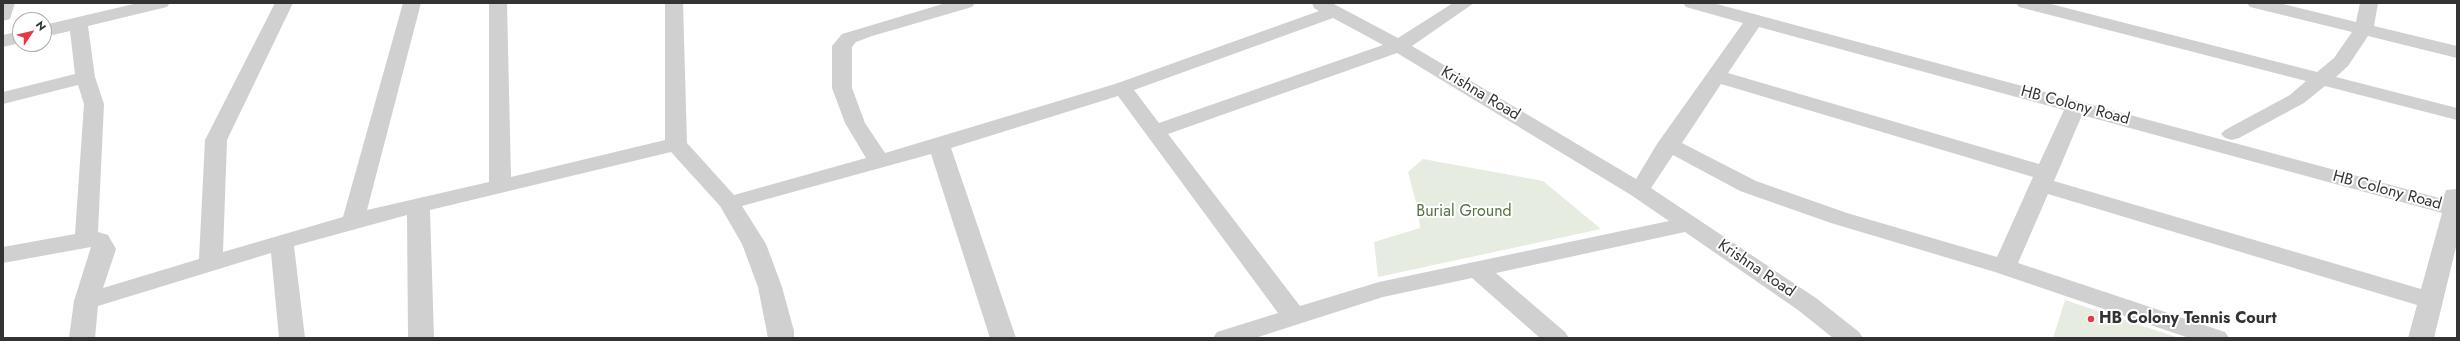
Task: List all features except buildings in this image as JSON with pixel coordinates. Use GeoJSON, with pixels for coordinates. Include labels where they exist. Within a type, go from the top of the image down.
{"type":"FeatureCollection","features":[{"type":"Feature","properties":{"kind":"street"},"geometry":{"type":"LineString","coordinates":[[3,15],[6,3]]}},
{"type":"Feature","properties":{"kind":"street"},"geometry":{"type":"LineString","coordinates":[[52,30],[162,3]]}},
{"type":"Feature","properties":{"kind":"street"},"geometry":{"type":"LineString","coordinates":[[211,264],[216,140],[284,3]]}},
{"type":"Feature","properties":{"kind":"street"},"geometry":{"type":"LineString","coordinates":[[353,221],[412,3]]}},
{"type":"Feature","properties":{"kind":"street"},"geometry":{"type":"LineString","coordinates":[[498,3],[500,186]]}},
{"type":"Feature","properties":{"kind":"street"},"geometry":{"type":"LineString","coordinates":[[674,3],[676,144],[729,203],[754,244],[770,287],[781,331],[781,338]]}},
{"type":"Feature","properties":{"kind":"street"},"geometry":{"type":"LineString","coordinates":[[879,161],[855,123],[842,88],[842,46],[849,38],[865,32],[966,3]]}},
{"type":"Feature","properties":{"kind":"street"},"geometry":{"type":"LineString","coordinates":[[1156,131],[1399,46],[1465,3]]}},
{"type":"Feature","properties":{"kind":"street","name":"HB Colony Road"},"geometry":{"type":"LineString","coordinates":[[1692,3],[1732,6],[1754,20],[2076,106],[2455,202]]}},
{"type":"Feature","properties":{"kind":"street"},"geometry":{"type":"LineString","coordinates":[[2025,3],[2457,114]]}},
{"type":"Feature","properties":{"kind":"street"},"geometry":{"type":"LineString","coordinates":[[2256,3],[2364,28],[2457,52]]}},
{"type":"Feature","properties":{"kind":"street"},"geometry":{"type":"LineString","coordinates":[[2232,134],[2297,99],[2341,62],[2364,28],[2369,3]]}},
{"type":"Feature","properties":{"kind":"street"},"geometry":{"type":"LineString","coordinates":[[1732,6],[2232,134],[2455,202],[2432,301],[2421,338]]}},
{"type":"Feature","properties":{"kind":"street"},"geometry":{"type":"LineString","coordinates":[[729,203],[939,145],[1122,88],[1325,7]]}},
{"type":"Feature","properties":{"kind":"street","name":"Krishna Road"},"geometry":{"type":"LineString","coordinates":[[1325,7],[1399,46],[1639,190],[1807,304],[1850,338]]}},
{"type":"Feature","properties":{"kind":"street"},"geometry":{"type":"LineString","coordinates":[[1639,190],[1668,144],[1754,20]]}},
{"type":"Feature","properties":{"kind":"street"},"geometry":{"type":"LineString","coordinates":[[78,23],[86,78],[94,104],[86,239]]}},
{"type":"Feature","properties":{"kind":"street"},"geometry":{"type":"LineString","coordinates":[[1715,76],[2432,301]]}},
{"type":"Feature","properties":{"kind":"street"},"geometry":{"type":"LineString","coordinates":[[3,98],[86,78]]}},
{"type":"Feature","properties":{"kind":"street"},"geometry":{"type":"LineString","coordinates":[[1122,88],[1156,131],[1294,316]]}},
{"type":"Feature","properties":{"kind":"street"},"geometry":{"type":"LineString","coordinates":[[2004,267],[2076,106]]}},
{"type":"Feature","properties":{"kind":"street"},"geometry":{"type":"LineString","coordinates":[[86,301],[353,221],[676,144]]}},
{"type":"Feature","properties":{"kind":"street"},"geometry":{"type":"LineString","coordinates":[[1668,144],[1748,186],[1839,218],[2004,267],[2216,338]]}},
{"type":"Feature","properties":{"kind":"street"},"geometry":{"type":"LineString","coordinates":[[939,145],[1003,338]]}},
{"type":"Feature","properties":{"kind":"street"},"geometry":{"type":"LineString","coordinates":[[418,206],[421,338]]}},
{"type":"Feature","properties":{"kind":"street"},"geometry":{"type":"LineString","coordinates":[[1226,338],[1264,333],[1294,316],[1378,290],[1475,268],[1689,224]]}},
{"type":"Feature","properties":{"kind":"street"},"geometry":{"type":"LineString","coordinates":[[3,255],[86,239],[100,240],[104,249],[86,301],[82,338]]}},
{"type":"Feature","properties":{"kind":"street"},"geometry":{"type":"LineString","coordinates":[[282,242],[292,338]]}},
{"type":"Feature","properties":{"kind":"street"},"geometry":{"type":"LineString","coordinates":[[1475,268],[1556,338]]}},
{"type":"Feature","properties":{"kind":"green space","name":"Burial Ground"},"geometry":{"type":"Polygon","coordinates":[[[1423,159],[1543,181],[1601,229],[1378,277],[1374,242],[1420,228],[1418,210],[1408,172],[1423,159]]]}},
{"type":"Feature","properties":{"kind":"green space","name":"HB Colony Tennis Court"},"geometry":{"type":"Polygon","coordinates":[[[2065,300],[2179,338],[2053,338],[2065,300]]]}},
{"type":"Feature","properties":{"kind":"place","name":"HB Colony Tennis Court"},"geometry":{"type":"Point","coordinates":[2091,319]}}]}
